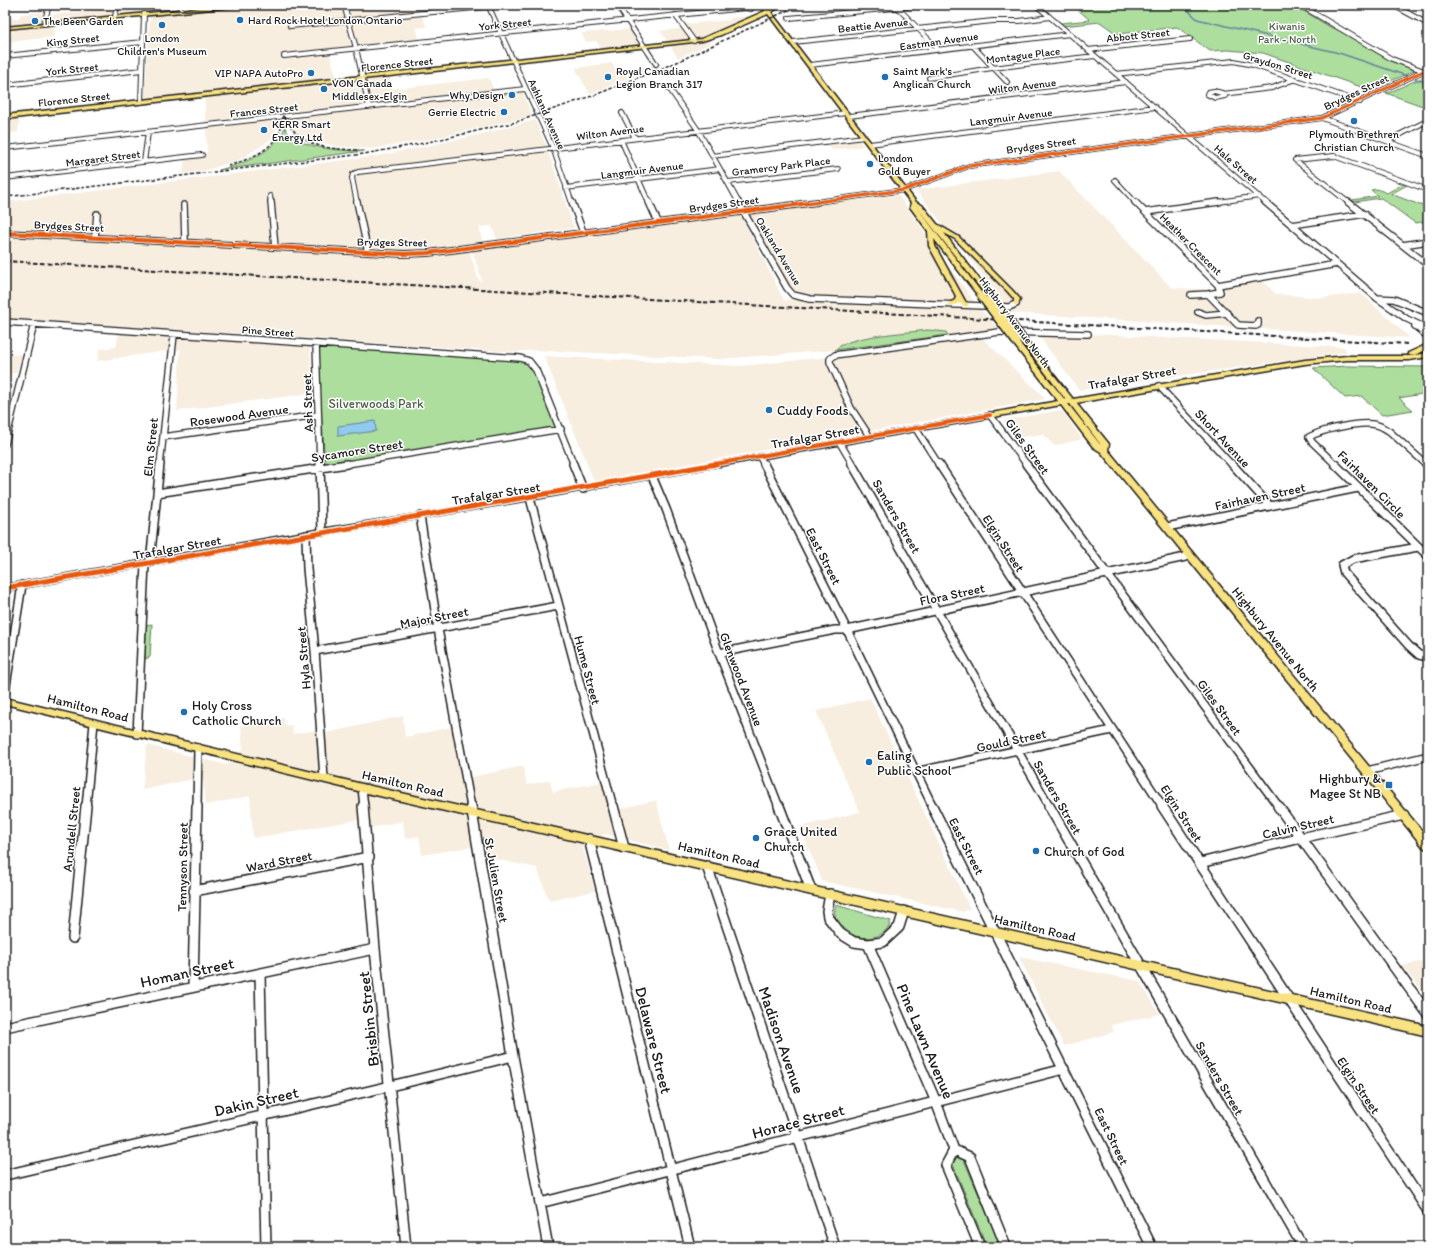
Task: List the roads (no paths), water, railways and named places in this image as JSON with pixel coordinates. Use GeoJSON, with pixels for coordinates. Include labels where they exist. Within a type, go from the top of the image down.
{"type":"FeatureCollection","features":[{"type":"Feature","properties":{"kind":"main road"},"geometry":{"type":"LineString","coordinates":[[6,29],[244,5]]}},
{"type":"Feature","properties":{"kind":"main road","name":"Highbury Avenue North"},"geometry":{"type":"LineString","coordinates":[[761,5],[769,12],[793,42],[904,190],[914,204],[913,207],[930,230],[1096,445],[1104,450],[1428,845]]}},
{"type":"Feature","properties":{"kind":"main road","name":"Highbury Avenue North"},"geometry":{"type":"LineString","coordinates":[[767,5],[769,12]]}},
{"type":"Feature","properties":{"kind":"main road","name":"Florence Street"},"geometry":{"type":"LineString","coordinates":[[5,117],[694,41],[720,34],[783,5]]}},
{"type":"Feature","properties":{"kind":"main road"},"geometry":{"type":"LineString","coordinates":[[6,29],[144,15]]}},
{"type":"Feature","properties":{"kind":"main road"},"geometry":{"type":"LineString","coordinates":[[101,20],[115,17]]}},
{"type":"Feature","properties":{"kind":"main road"},"geometry":{"type":"LineString","coordinates":[[752,20],[767,19],[776,22]]}},
{"type":"Feature","properties":{"kind":"main road","name":"Highbury Avenue North"},"geometry":{"type":"LineString","coordinates":[[914,204],[920,206],[1072,401],[1105,444],[1104,450]]}},
{"type":"Feature","properties":{"kind":"main road"},"geometry":{"type":"LineString","coordinates":[[932,223],[957,238],[1014,294],[1017,299],[1016,304]]}},
{"type":"Feature","properties":{"kind":"main road"},"geometry":{"type":"LineString","coordinates":[[930,230],[932,246],[959,296],[966,305]]}},
{"type":"Feature","properties":{"kind":"main road"},"geometry":{"type":"LineString","coordinates":[[949,305],[958,301],[959,296]]}},
{"type":"Feature","properties":{"kind":"main road","name":"Trafalgar Street"},"geometry":{"type":"LineString","coordinates":[[1389,358],[1420,350],[1428,345]]}},
{"type":"Feature","properties":{"kind":"main road","name":"Trafalgar Street"},"geometry":{"type":"LineString","coordinates":[[5,588],[322,532],[583,489],[1062,402],[1304,362],[1347,358],[1409,358],[1428,355]]}},
{"type":"Feature","properties":{"kind":"main road","name":"Hamilton Road"},"geometry":{"type":"LineString","coordinates":[[5,701],[362,788],[1428,1031]]}},
{"type":"Feature","properties":{"kind":"street"},"geometry":{"type":"LineString","coordinates":[[44,24],[49,5]]}},
{"type":"Feature","properties":{"kind":"street"},"geometry":{"type":"LineString","coordinates":[[115,17],[117,5]]}},
{"type":"Feature","properties":{"kind":"street"},"geometry":{"type":"LineString","coordinates":[[180,5],[181,11]]}},
{"type":"Feature","properties":{"kind":"street"},"geometry":{"type":"LineString","coordinates":[[344,5],[356,48],[369,107]]}},
{"type":"Feature","properties":{"kind":"street"},"geometry":{"type":"LineString","coordinates":[[290,26],[505,5]]}},
{"type":"Feature","properties":{"kind":"street"},"geometry":{"type":"LineString","coordinates":[[617,5],[656,64]]}},
{"type":"Feature","properties":{"kind":"street"},"geometry":{"type":"LineString","coordinates":[[868,5],[874,11]]}},
{"type":"Feature","properties":{"kind":"street"},"geometry":{"type":"LineString","coordinates":[[789,18],[926,5]]}},
{"type":"Feature","properties":{"kind":"street","name":"Hale Street"},"geometry":{"type":"LineString","coordinates":[[1036,5],[1377,298],[1407,319],[1428,337]]}},
{"type":"Feature","properties":{"kind":"street"},"geometry":{"type":"LineString","coordinates":[[1300,5],[1388,57],[1426,70]]}},
{"type":"Feature","properties":{"kind":"street"},"geometry":{"type":"LineString","coordinates":[[1394,6],[1410,5]]}},
{"type":"Feature","properties":{"kind":"street","name":"Ashland Avenue"},"geometry":{"type":"LineString","coordinates":[[489,6],[525,89],[553,148],[566,188],[583,232]]}},
{"type":"Feature","properties":{"kind":"street"},"geometry":{"type":"LineString","coordinates":[[1394,6],[1428,24]]}},
{"type":"Feature","properties":{"kind":"street","name":"York Street"},"geometry":{"type":"LineString","coordinates":[[284,56],[751,8]]}},
{"type":"Feature","properties":{"kind":"street"},"geometry":{"type":"LineString","coordinates":[[898,8],[938,49]]}},
{"type":"Feature","properties":{"kind":"street"},"geometry":{"type":"LineString","coordinates":[[140,102],[144,15]]}},
{"type":"Feature","properties":{"kind":"street"},"geometry":{"type":"LineString","coordinates":[[675,15],[694,41]]}},
{"type":"Feature","properties":{"kind":"street","name":"Beattie Avenue"},"geometry":{"type":"LineString","coordinates":[[793,42],[993,21],[1019,21],[1050,17]]}},
{"type":"Feature","properties":{"kind":"street"},"geometry":{"type":"LineString","coordinates":[[5,36],[6,29]]}},
{"type":"Feature","properties":{"kind":"street","name":"Eastman Avenue"},"geometry":{"type":"LineString","coordinates":[[810,66],[926,52],[938,49],[1070,34]]}},
{"type":"Feature","properties":{"kind":"street","name":"Abbott Street"},"geometry":{"type":"LineString","coordinates":[[1088,50],[1190,39]]}},
{"type":"Feature","properties":{"kind":"street","name":"King Street"},"geometry":{"type":"LineString","coordinates":[[5,56],[143,42]]}},
{"type":"Feature","properties":{"kind":"street"},"geometry":{"type":"LineString","coordinates":[[972,46],[1007,82]]}},
{"type":"Feature","properties":{"kind":"street","name":"Montague Place"},"geometry":{"type":"LineString","coordinates":[[929,78],[992,68],[1095,56]]}},
{"type":"Feature","properties":{"kind":"street","name":"Graydon Street"},"geometry":{"type":"LineString","coordinates":[[1116,74],[1234,61],[1253,65],[1360,102]]}},
{"type":"Feature","properties":{"kind":"street","name":"York Street"},"geometry":{"type":"LineString","coordinates":[[5,85],[142,70]]}},
{"type":"Feature","properties":{"kind":"street","name":"Brydges Street"},"geometry":{"type":"LineString","coordinates":[[5,232],[404,254],[428,253],[904,190],[969,166],[1188,135],[1322,118],[1360,102],[1426,70]]}},
{"type":"Feature","properties":{"kind":"street"},"geometry":{"type":"LineString","coordinates":[[1223,94],[1272,88],[1295,79]]}},
{"type":"Feature","properties":{"kind":"street","name":"Wilton Avenue"},"geometry":{"type":"LineString","coordinates":[[368,252],[352,178],[353,174],[366,171],[698,130],[847,115],[1126,82]]}},
{"type":"Feature","properties":{"kind":"street","name":"Oakland Avenue"},"geometry":{"type":"LineString","coordinates":[[668,88],[698,130],[787,288],[793,295],[810,299],[949,305],[1009,306],[1016,304]]}},
{"type":"Feature","properties":{"kind":"street","name":"Frances Street"},"geometry":{"type":"LineString","coordinates":[[5,148],[525,89]]}},
{"type":"Feature","properties":{"kind":"street","name":"Langmuir Avenue"},"geometry":{"type":"LineString","coordinates":[[870,144],[1155,107]]}},
{"type":"Feature","properties":{"kind":"street"},"geometry":{"type":"LineString","coordinates":[[622,113],[635,138]]}},
{"type":"Feature","properties":{"kind":"street"},"geometry":{"type":"LineString","coordinates":[[1322,118],[1428,156]]}},
{"type":"Feature","properties":{"kind":"street"},"geometry":{"type":"LineString","coordinates":[[1387,142],[1423,122],[1428,124]]}},
{"type":"Feature","properties":{"kind":"street"},"geometry":{"type":"LineString","coordinates":[[144,162],[148,132]]}},
{"type":"Feature","properties":{"kind":"street"},"geometry":{"type":"LineString","coordinates":[[712,156],[864,138]]}},
{"type":"Feature","properties":{"kind":"street"},"geometry":{"type":"LineString","coordinates":[[621,140],[640,179],[658,222]]}},
{"type":"Feature","properties":{"kind":"street","name":"Margaret Street"},"geometry":{"type":"LineString","coordinates":[[5,178],[202,156]]}},
{"type":"Feature","properties":{"kind":"street"},"geometry":{"type":"LineString","coordinates":[[1428,190],[1334,156],[1295,160],[1428,265]]}},
{"type":"Feature","properties":{"kind":"street","name":"Langmuir Avenue"},"geometry":{"type":"LineString","coordinates":[[566,188],[720,169]]}},
{"type":"Feature","properties":{"kind":"street","name":"Gramercy Park Place"},"geometry":{"type":"LineString","coordinates":[[728,182],[838,169]]}},
{"type":"Feature","properties":{"kind":"street"},"geometry":{"type":"LineString","coordinates":[[1115,180],[1145,212]]}},
{"type":"Feature","properties":{"kind":"street"},"geometry":{"type":"LineString","coordinates":[[270,196],[275,247]]}},
{"type":"Feature","properties":{"kind":"street","name":"Heather Crescent"},"geometry":{"type":"LineString","coordinates":[[1145,212],[1259,196]]}},
{"type":"Feature","properties":{"kind":"street"},"geometry":{"type":"LineString","coordinates":[[184,205],[185,242]]}},
{"type":"Feature","properties":{"kind":"street","name":"Heather Crescent"},"geometry":{"type":"LineString","coordinates":[[1145,212],[1218,284],[1337,264]]}},
{"type":"Feature","properties":{"kind":"street"},"geometry":{"type":"LineString","coordinates":[[95,238],[97,214]]}},
{"type":"Feature","properties":{"kind":"street"},"geometry":{"type":"LineString","coordinates":[[1292,225],[1365,214]]}},
{"type":"Feature","properties":{"kind":"street"},"geometry":{"type":"LineString","coordinates":[[1402,245],[1428,240]]}},
{"type":"Feature","properties":{"kind":"street"},"geometry":{"type":"LineString","coordinates":[[1191,295],[1220,292],[1218,284]]}},
{"type":"Feature","properties":{"kind":"street"},"geometry":{"type":"LineString","coordinates":[[1208,294],[1238,325],[1256,326],[1258,325],[1258,321]]}},
{"type":"Feature","properties":{"kind":"street"},"geometry":{"type":"LineString","coordinates":[[1377,298],[1394,299],[1428,313]]}},
{"type":"Feature","properties":{"kind":"street"},"geometry":{"type":"LineString","coordinates":[[1198,312],[1206,315],[1227,313]]}},
{"type":"Feature","properties":{"kind":"street","name":"Hale Street"},"geometry":{"type":"LineString","coordinates":[[1407,319],[1428,329]]}},
{"type":"Feature","properties":{"kind":"street","name":"Pine Street"},"geometry":{"type":"LineString","coordinates":[[5,322],[512,358],[529,361],[536,369],[561,429]]}},
{"type":"Feature","properties":{"kind":"street"},"geometry":{"type":"LineString","coordinates":[[5,444],[34,324]]}},
{"type":"Feature","properties":{"kind":"street"},"geometry":{"type":"LineString","coordinates":[[870,437],[851,408],[830,362],[830,359],[835,355],[999,332],[1088,334]]}},
{"type":"Feature","properties":{"kind":"street","name":"Elm Street"},"geometry":{"type":"LineString","coordinates":[[137,734],[148,563],[174,335]]}},
{"type":"Feature","properties":{"kind":"street","name":"Ash Street"},"geometry":{"type":"LineString","coordinates":[[316,344],[322,532]]}},
{"type":"Feature","properties":{"kind":"street","name":"Short Avenue"},"geometry":{"type":"LineString","coordinates":[[1159,386],[1270,506]]}},
{"type":"Feature","properties":{"kind":"street","name":"Rosewood Avenue"},"geometry":{"type":"LineString","coordinates":[[163,437],[318,415]]}},
{"type":"Feature","properties":{"kind":"street","name":"Giles Street"},"geometry":{"type":"LineString","coordinates":[[990,415],[1301,838],[1428,1014]]}},
{"type":"Feature","properties":{"kind":"street","name":"Fairhaven Circle"},"geometry":{"type":"LineString","coordinates":[[1428,466],[1387,430],[1379,425],[1368,424],[1316,433],[1309,437],[1312,442],[1428,556]]}},
{"type":"Feature","properties":{"kind":"street"},"geometry":{"type":"LineString","coordinates":[[561,429],[583,489]]}},
{"type":"Feature","properties":{"kind":"street","name":"Sycamore Street"},"geometry":{"type":"LineString","coordinates":[[157,493],[320,469],[561,429]]}},
{"type":"Feature","properties":{"kind":"street","name":"Elgin Street"},"geometry":{"type":"LineString","coordinates":[[916,429],[1021,592],[1428,1211]]}},
{"type":"Feature","properties":{"kind":"street","name":"Sanders Street"},"geometry":{"type":"LineString","coordinates":[[840,442],[935,610],[1303,1247]]}},
{"type":"Feature","properties":{"kind":"street","name":"East Street"},"geometry":{"type":"LineString","coordinates":[[760,457],[1152,1247]]}},
{"type":"Feature","properties":{"kind":"street","name":"Glenwood Avenue"},"geometry":{"type":"LineString","coordinates":[[652,476],[666,508],[719,653],[811,890]]}},
{"type":"Feature","properties":{"kind":"street","name":"Fairhaven Street"},"geometry":{"type":"LineString","coordinates":[[1167,527],[1358,488]]}},
{"type":"Feature","properties":{"kind":"street","name":"Hume Street"},"geometry":{"type":"LineString","coordinates":[[530,498],[624,848]]}},
{"type":"Feature","properties":{"kind":"street","name":"St Julien Street"},"geometry":{"type":"LineString","coordinates":[[420,516],[438,629],[472,813],[513,1056],[548,1247]]}},
{"type":"Feature","properties":{"kind":"street","name":"Hyla Street"},"geometry":{"type":"LineString","coordinates":[[306,535],[307,569],[315,651],[324,778]]}},
{"type":"Feature","properties":{"kind":"street"},"geometry":{"type":"LineString","coordinates":[[1418,547],[1353,559],[1342,565],[1344,573],[1409,646],[1419,655],[1428,657]]}},
{"type":"Feature","properties":{"kind":"street","name":"Flora Street"},"geometry":{"type":"LineString","coordinates":[[719,653],[835,630],[847,630],[1190,556]]}},
{"type":"Feature","properties":{"kind":"street"},"geometry":{"type":"LineString","coordinates":[[5,692],[22,585]]}},
{"type":"Feature","properties":{"kind":"street","name":"Major Street"},"geometry":{"type":"LineString","coordinates":[[315,651],[558,606]]}},
{"type":"Feature","properties":{"kind":"street","name":"Arundell Street"},"geometry":{"type":"LineString","coordinates":[[73,938],[94,723]]}},
{"type":"Feature","properties":{"kind":"street","name":"Gould Street"},"geometry":{"type":"LineString","coordinates":[[915,772],[1112,730]]}},
{"type":"Feature","properties":{"kind":"street","name":"Tennyson Street"},"geometry":{"type":"LineString","coordinates":[[193,986],[198,748]]}},
{"type":"Feature","properties":{"kind":"street"},"geometry":{"type":"LineString","coordinates":[[1367,771],[1428,756]]}},
{"type":"Feature","properties":{"kind":"street","name":"Brisbin Street"},"geometry":{"type":"LineString","coordinates":[[362,788],[369,857],[375,949],[406,1247]]}},
{"type":"Feature","properties":{"kind":"street","name":"Calvin Street"},"geometry":{"type":"LineString","coordinates":[[1200,863],[1301,838],[1404,815]]}},
{"type":"Feature","properties":{"kind":"street","name":"Delaware Street"},"geometry":{"type":"LineString","coordinates":[[589,840],[690,1247]]}},
{"type":"Feature","properties":{"kind":"street","name":"Ward Street"},"geometry":{"type":"LineString","coordinates":[[194,891],[369,857]]}},
{"type":"Feature","properties":{"kind":"street","name":"Madison Avenue"},"geometry":{"type":"LineString","coordinates":[[708,866],[835,1247]]}},
{"type":"Feature","properties":{"kind":"street"},"geometry":{"type":"LineString","coordinates":[[830,894],[827,911],[828,917],[841,934],[854,942],[868,944],[883,942],[899,927],[904,911]]}},
{"type":"Feature","properties":{"kind":"street","name":"Pine Lawn Avenue"},"geometry":{"type":"LineString","coordinates":[[868,944],[936,1102],[954,1150]]}},
{"type":"Feature","properties":{"kind":"street","name":"Homan Street"},"geometry":{"type":"LineString","coordinates":[[5,1027],[193,986],[375,949]]}},
{"type":"Feature","properties":{"kind":"street"},"geometry":{"type":"LineString","coordinates":[[260,973],[266,1247]]}},
{"type":"Feature","properties":{"kind":"street","name":"Dakin Street"},"geometry":{"type":"LineString","coordinates":[[5,1175],[262,1115],[390,1087],[513,1056]]}},
{"type":"Feature","properties":{"kind":"street","name":"Horace Street"},"geometry":{"type":"LineString","coordinates":[[540,1203],[671,1171],[798,1136],[1064,1069]]}},
{"type":"Feature","properties":{"kind":"street"},"geometry":{"type":"LineString","coordinates":[[980,1247],[946,1165],[954,1150],[970,1157],[1006,1247]]}},
{"type":"Feature","properties":{"kind":"water"},"geometry":{"type":"Polygon","coordinates":[[[375,421],[376,431],[338,436],[338,426],[375,421]]]}},
{"type":"Feature","properties":{"kind":"waterway"},"geometry":{"type":"LineString","coordinates":[[1183,5],[1197,19],[1339,53],[1428,83]]}},
{"type":"Feature","properties":{"kind":"railway"},"geometry":{"type":"LineString","coordinates":[[5,197],[364,154],[424,143],[516,122],[595,95],[677,62],[799,5]]}},
{"type":"Feature","properties":{"kind":"railway"},"geometry":{"type":"LineString","coordinates":[[228,166],[248,159],[272,143],[278,135],[283,115],[297,134],[305,140],[324,147],[358,150]]}},
{"type":"Feature","properties":{"kind":"railway"},"geometry":{"type":"LineString","coordinates":[[5,261],[1409,344]]}},
{"type":"Feature","properties":{"kind":"place","name":"Hard Rock Hotel London Ontario"},"geometry":{"type":"Point","coordinates":[240,20]}},
{"type":"Feature","properties":{"kind":"place","name":"The Been Garden"},"geometry":{"type":"Point","coordinates":[35,21]}},
{"type":"Feature","properties":{"kind":"place","name":"London Children's Museum"},"geometry":{"type":"Point","coordinates":[162,25]}},
{"type":"Feature","properties":{"kind":"place","name":"VIP NAPA AutoPro"},"geometry":{"type":"Point","coordinates":[311,73]}},
{"type":"Feature","properties":{"kind":"place","name":"Royal Canadian Legion Branch 317"},"geometry":{"type":"Point","coordinates":[608,77]}},
{"type":"Feature","properties":{"kind":"place","name":"Saint Mark's Anglican Church"},"geometry":{"type":"Point","coordinates":[885,77]}},
{"type":"Feature","properties":{"kind":"place","name":"VON Canada Middlesex-Elgin"},"geometry":{"type":"Point","coordinates":[324,89]}},
{"type":"Feature","properties":{"kind":"place","name":"Why Design"},"geometry":{"type":"Point","coordinates":[512,95]}},
{"type":"Feature","properties":{"kind":"place","name":"Gerrie Electric"},"geometry":{"type":"Point","coordinates":[504,112]}},
{"type":"Feature","properties":{"kind":"place","name":"Plymouth Brethren Christian Church"},"geometry":{"type":"Point","coordinates":[1354,121]}},
{"type":"Feature","properties":{"kind":"place","name":"KERR Smart Energy Ltd"},"geometry":{"type":"Point","coordinates":[264,130]}},
{"type":"Feature","properties":{"kind":"place","name":"London Gold Buyer"},"geometry":{"type":"Point","coordinates":[870,164]}},
{"type":"Feature","properties":{"kind":"place","name":"Cuddy Foods"},"geometry":{"type":"Point","coordinates":[769,410]}},
{"type":"Feature","properties":{"kind":"place","name":"Holy Cross Catholic Church"},"geometry":{"type":"Point","coordinates":[184,712]}},
{"type":"Feature","properties":{"kind":"place","name":"Ealing Public School"},"geometry":{"type":"Point","coordinates":[869,762]}},
{"type":"Feature","properties":{"kind":"place","name":"Highbury & Magee St NB"},"geometry":{"type":"Point","coordinates":[1389,785]}},
{"type":"Feature","properties":{"kind":"place","name":"Grace United Church"},"geometry":{"type":"Point","coordinates":[756,838]}},
{"type":"Feature","properties":{"kind":"place","name":"Church of God"},"geometry":{"type":"Point","coordinates":[1036,851]}},
{"type":"Feature","properties":{"kind":"park label","name":"Kiwanis Park - North"},"geometry":{"type":"Point","coordinates":[1287,32]}},
{"type":"Feature","properties":{"kind":"park label","name":"Silverwoods Park"},"geometry":{"type":"Point","coordinates":[376,403]}}]}
